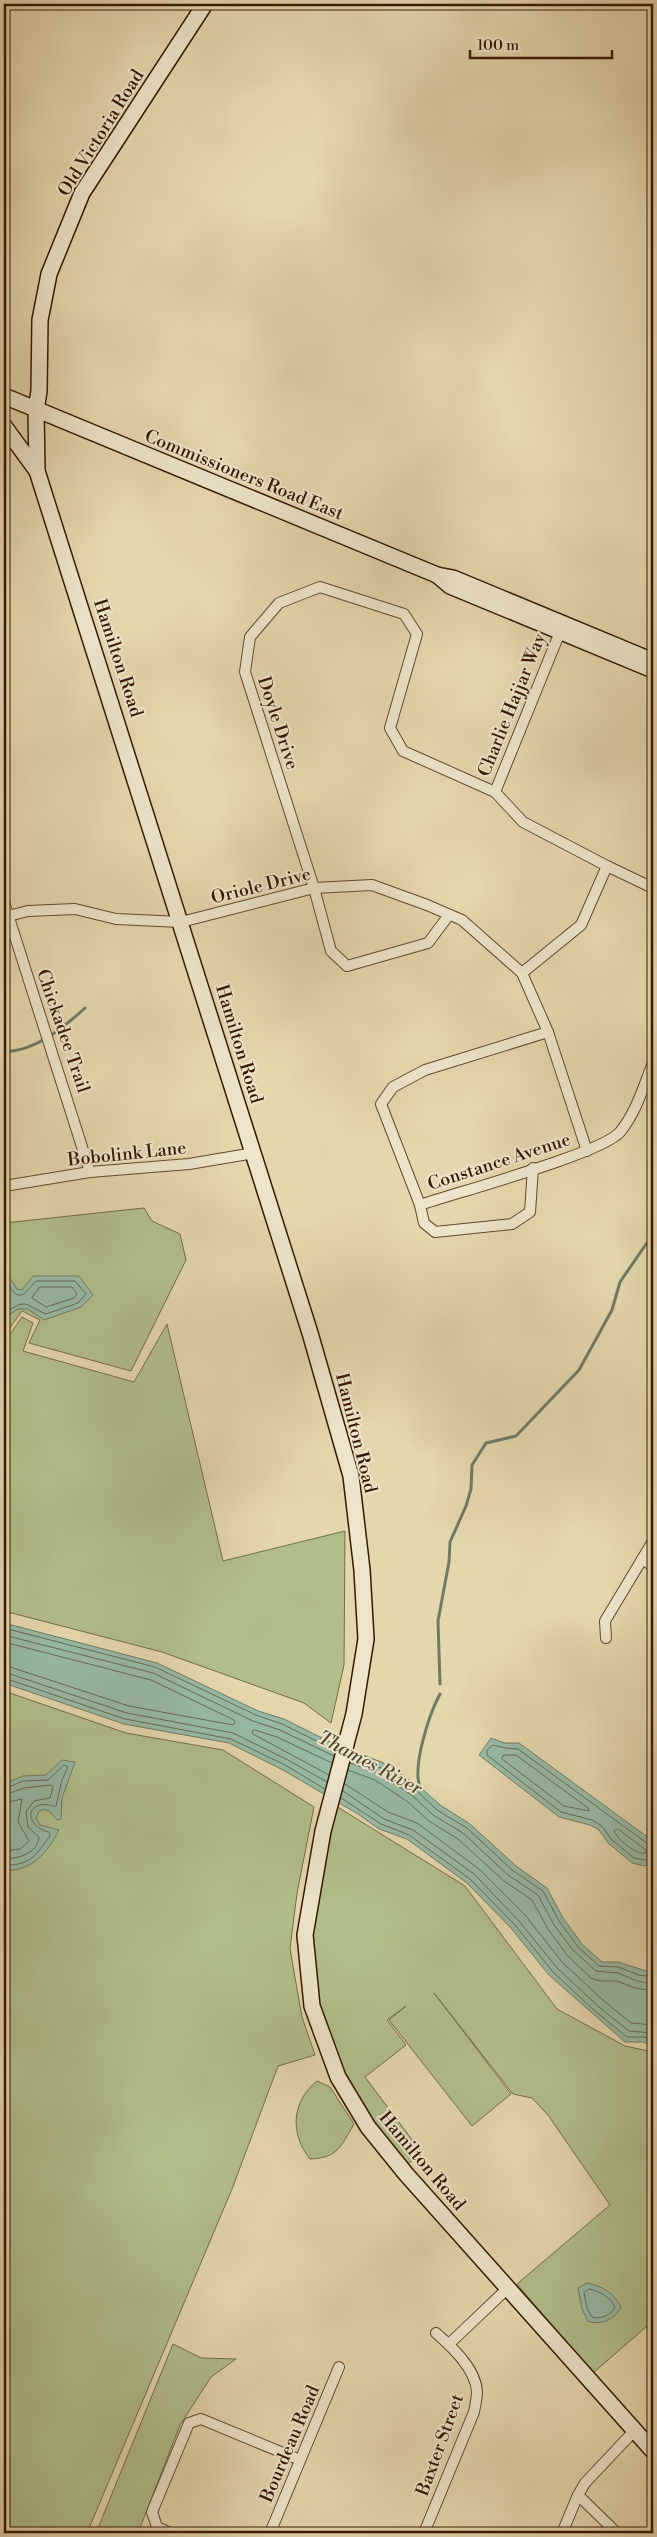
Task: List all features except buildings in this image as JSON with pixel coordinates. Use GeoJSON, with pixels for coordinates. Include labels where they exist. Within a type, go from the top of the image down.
{"type":"FeatureCollection","features":[{"type":"Feature","properties":{"kind":"main road","name":"Old Victoria Road"},"geometry":{"type":"LineString","coordinates":[[36,410],[39,391],[40,320],[49,274],[82,192],[205,4]]}},
{"type":"Feature","properties":{"kind":"main road"},"geometry":{"type":"LineString","coordinates":[[4,396],[36,410]]}},
{"type":"Feature","properties":{"kind":"main road","name":"Hamilton Road"},"geometry":{"type":"LineString","coordinates":[[36,410],[38,471],[314,1344],[351,1476],[362,1570],[366,1639],[350,1732],[323,1831],[306,1935],[312,2006],[338,2077],[368,2127],[406,2174],[653,2451]]}},
{"type":"Feature","properties":{"kind":"main road","name":"Commissioners Road East"},"geometry":{"type":"LineString","coordinates":[[36,410],[437,575],[453,578],[653,661]]}},
{"type":"Feature","properties":{"kind":"main road"},"geometry":{"type":"LineString","coordinates":[[4,426],[38,471]]}},
{"type":"Feature","properties":{"kind":"main road","name":"Commissioners Road East"},"geometry":{"type":"LineString","coordinates":[[437,575],[450,586],[653,670]]}},
{"type":"Feature","properties":{"kind":"street","name":"Doyle Drive"},"geometry":{"type":"LineString","coordinates":[[449,914],[428,943],[348,966],[331,950],[314,888],[245,672],[250,637],[278,603],[320,587],[404,614],[417,634],[390,728],[403,751],[495,792],[523,822],[653,888]]}},
{"type":"Feature","properties":{"kind":"street","name":"Charlie Hajjar Way"},"geometry":{"type":"LineString","coordinates":[[495,792],[560,632]]}},
{"type":"Feature","properties":{"kind":"street"},"geometry":{"type":"LineString","coordinates":[[522,973],[581,925],[607,866]]}},
{"type":"Feature","properties":{"kind":"street","name":"Oriole Drive"},"geometry":{"type":"LineString","coordinates":[[5,916],[28,912],[75,909],[116,919],[181,922],[314,888],[372,885],[449,914],[462,920],[522,973],[548,1032],[587,1151]]}},
{"type":"Feature","properties":{"kind":"street","name":"Chickadee Trail"},"geometry":{"type":"LineString","coordinates":[[4,902],[5,916],[66,1091],[90,1172]]}},
{"type":"Feature","properties":{"kind":"street","name":"Constance Avenue"},"geometry":{"type":"LineString","coordinates":[[548,1032],[425,1070],[393,1087],[381,1104],[420,1205],[587,1151],[619,1133],[631,1113],[653,1063]]}},
{"type":"Feature","properties":{"kind":"street","name":"Bobolink Lane"},"geometry":{"type":"LineString","coordinates":[[4,1186],[90,1172],[189,1164],[254,1153]]}},
{"type":"Feature","properties":{"kind":"street"},"geometry":{"type":"LineString","coordinates":[[420,1205],[424,1223],[434,1232],[512,1224],[530,1212],[533,1168]]}},
{"type":"Feature","properties":{"kind":"street"},"geometry":{"type":"LineString","coordinates":[[606,1638],[605,1621],[653,1540]]}},
{"type":"Feature","properties":{"kind":"street"},"geometry":{"type":"LineString","coordinates":[[642,1559],[653,1566]]}},
{"type":"Feature","properties":{"kind":"street"},"geometry":{"type":"LineString","coordinates":[[449,2344],[508,2288]]}},
{"type":"Feature","properties":{"kind":"street","name":"Baxter Street"},"geometry":{"type":"LineString","coordinates":[[424,2533],[474,2412],[477,2392],[473,2378],[449,2344],[436,2334]]}},
{"type":"Feature","properties":{"kind":"street","name":"Bourdeau Road"},"geometry":{"type":"LineString","coordinates":[[270,2533],[339,2367]]}},
{"type":"Feature","properties":{"kind":"street"},"geometry":{"type":"LineString","coordinates":[[170,2533],[157,2527],[152,2512],[189,2423],[201,2419],[300,2460]]}},
{"type":"Feature","properties":{"kind":"street"},"geometry":{"type":"LineString","coordinates":[[562,2533],[578,2495],[598,2467],[635,2430]]}},
{"type":"Feature","properties":{"kind":"street"},"geometry":{"type":"LineString","coordinates":[[578,2495],[617,2533]]}},
{"type":"Feature","properties":{"kind":"shaded area"},"geometry":{"type":"Polygon","coordinates":[[[144,1208],[152,1221],[180,1234],[186,1260],[131,1371],[29,1343],[40,1320],[22,1311],[4,1336],[4,1223],[144,1208]]]}},
{"type":"Feature","properties":{"kind":"shaded area"},"geometry":{"type":"Polygon","coordinates":[[[22,1317],[33,1323],[23,1351],[134,1382],[167,1324],[223,1561],[345,1531],[344,1665],[331,1723],[304,1703],[162,1652],[4,1611],[4,1343],[22,1317]]]}},
{"type":"Feature","properties":{"kind":"shaded area"},"geometry":{"type":"Polygon","coordinates":[[[4,1691],[126,1733],[223,1750],[314,1807],[297,1893],[290,1949],[302,2017],[315,2055],[278,2066],[232,2189],[87,2533],[4,2533],[4,1691]]]}},
{"type":"Feature","properties":{"kind":"shaded area"},"geometry":{"type":"Polygon","coordinates":[[[336,1806],[465,1886],[557,2009],[625,2046],[653,2052],[653,2321],[593,2373],[517,2284],[610,2205],[548,2115],[532,2098],[513,2094],[434,1993],[511,2094],[472,2126],[389,2020],[406,2006],[387,2020],[406,2045],[365,2077],[422,2153],[408,2164],[375,2123],[345,2073],[319,2004],[312,1935],[336,1806]]]}},
{"type":"Feature","properties":{"kind":"shaded area"},"geometry":{"type":"Polygon","coordinates":[[[317,2081],[330,2087],[354,2124],[342,2144],[333,2153],[310,2159],[299,2139],[296,2118],[302,2099],[308,2089],[317,2081]]]}},
{"type":"Feature","properties":{"kind":"shaded area"},"geometry":{"type":"Polygon","coordinates":[[[173,2344],[201,2358],[236,2359],[211,2377],[180,2425],[138,2533],[96,2533],[173,2344]]]}},
{"type":"Feature","properties":{"kind":"water"},"geometry":{"type":"Polygon","coordinates":[[[33,1276],[79,1276],[93,1295],[81,1307],[44,1320],[28,1309],[18,1309],[4,1318],[4,1277],[9,1277],[17,1289],[22,1290],[33,1276]]]}},
{"type":"Feature","properties":{"kind":"water","name":"Thames River"},"geometry":{"type":"Polygon","coordinates":[[[4,1623],[157,1663],[258,1711],[284,1719],[336,1745],[384,1763],[420,1787],[440,1805],[470,1824],[516,1866],[547,1888],[563,1918],[582,1944],[602,1962],[618,1962],[653,1973],[653,2045],[643,2042],[625,2042],[549,1975],[511,1928],[467,1883],[407,1839],[379,1829],[358,1814],[283,1770],[229,1743],[124,1724],[4,1683],[4,1623]]]}},
{"type":"Feature","properties":{"kind":"water"},"geometry":{"type":"Polygon","coordinates":[[[491,1738],[505,1743],[519,1743],[653,1841],[653,1863],[644,1866],[632,1863],[608,1843],[599,1830],[590,1825],[559,1817],[479,1755],[491,1738]]]}},
{"type":"Feature","properties":{"kind":"water"},"geometry":{"type":"Polygon","coordinates":[[[62,1760],[75,1762],[62,1798],[61,1819],[57,1820],[49,1811],[45,1810],[39,1811],[36,1818],[40,1825],[59,1830],[38,1859],[23,1868],[4,1870],[4,1784],[23,1776],[46,1775],[62,1760]]]}},
{"type":"Feature","properties":{"kind":"water"},"geometry":{"type":"Polygon","coordinates":[[[587,2283],[598,2286],[615,2298],[621,2307],[615,2315],[603,2322],[588,2321],[582,2309],[578,2288],[587,2283]]]}},
{"type":"Feature","properties":{"kind":"waterway"},"geometry":{"type":"LineString","coordinates":[[4,1052],[26,1048],[48,1038],[85,1008]]}},
{"type":"Feature","properties":{"kind":"waterway"},"geometry":{"type":"LineString","coordinates":[[440,1684],[438,1621],[449,1562],[450,1542],[466,1506],[471,1489],[472,1465],[486,1443],[516,1436],[579,1370],[612,1310],[620,1282],[653,1234]]}},
{"type":"Feature","properties":{"kind":"waterway","name":"Thames River"},"geometry":{"type":"LineString","coordinates":[[420,1787],[418,1767],[423,1740],[431,1714],[440,1694]]}}]}
